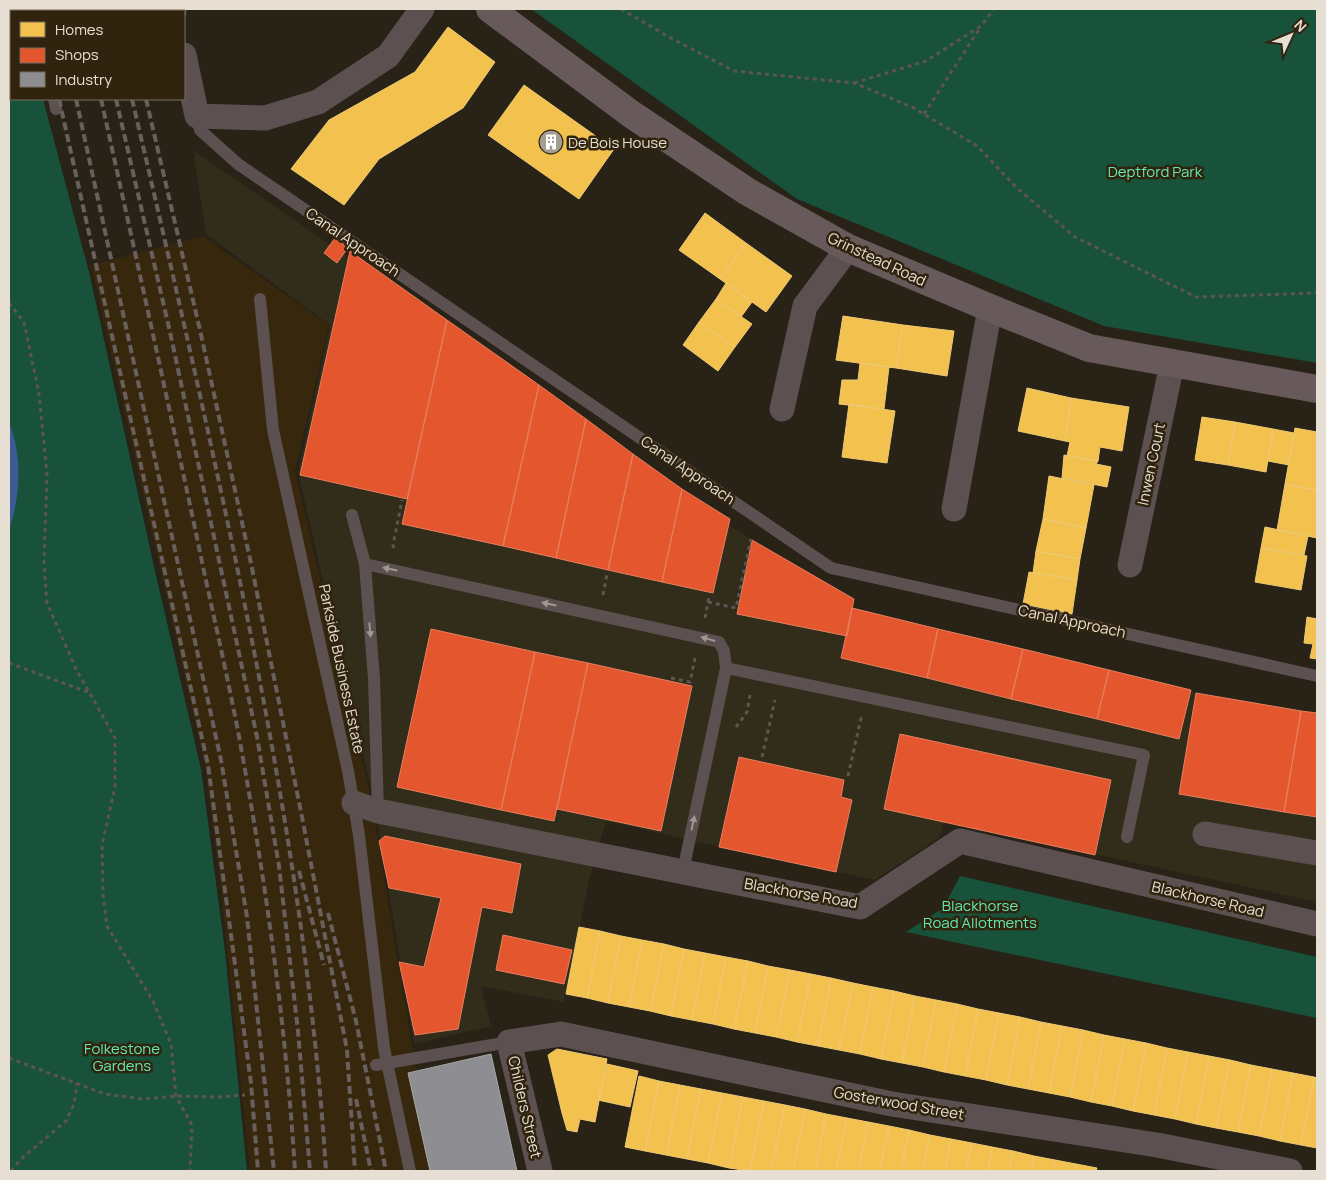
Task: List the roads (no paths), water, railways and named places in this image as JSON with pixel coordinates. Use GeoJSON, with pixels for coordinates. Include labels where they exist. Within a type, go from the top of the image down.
{"type":"FeatureCollection","features":[{"type":"Feature","properties":{"kind":"street"},"geometry":{"type":"LineString","coordinates":[[197,116],[265,118],[318,102],[388,56],[422,9]]}},
{"type":"Feature","properties":{"kind":"street","name":"Grinstead Road"},"geometry":{"type":"LineString","coordinates":[[490,9],[647,125],[748,192],[848,248],[1089,348],[1317,389]]}},
{"type":"Feature","properties":{"kind":"street","name":"Canal Approach"},"geometry":{"type":"LineString","coordinates":[[185,60],[197,116]]}},
{"type":"Feature","properties":{"kind":"street"},"geometry":{"type":"LineString","coordinates":[[782,409],[806,306],[848,248]]}},
{"type":"Feature","properties":{"kind":"street"},"geometry":{"type":"LineString","coordinates":[[954,509],[990,308]]}},
{"type":"Feature","properties":{"kind":"street","name":"Inwen Court"},"geometry":{"type":"LineString","coordinates":[[1130,565],[1172,364]]}},
{"type":"Feature","properties":{"kind":"street","name":"Blackhorse Road"},"geometry":{"type":"LineString","coordinates":[[354,803],[378,811],[683,870],[860,907],[960,841],[1317,924]]}},
{"type":"Feature","properties":{"kind":"street"},"geometry":{"type":"LineString","coordinates":[[1205,834],[1317,853]]}},
{"type":"Feature","properties":{"kind":"street","name":"Gosterwood Street"},"geometry":{"type":"LineString","coordinates":[[509,1042],[561,1034],[892,1104],[1157,1145],[1290,1171]]}},
{"type":"Feature","properties":{"kind":"street","name":"Childers Street"},"geometry":{"type":"LineString","coordinates":[[509,1042],[540,1171]]}},
{"type":"Feature","properties":{"kind":"lane","name":"Canal Approach"},"geometry":{"type":"LineString","coordinates":[[197,116],[200,130],[238,164],[831,568],[1317,676]]}},
{"type":"Feature","properties":{"kind":"lane","name":"Parkside Business Estate"},"geometry":{"type":"LineString","coordinates":[[260,299],[273,430],[354,803],[384,1048],[384,1068]]}},
{"type":"Feature","properties":{"kind":"lane"},"geometry":{"type":"LineString","coordinates":[[352,515],[365,564],[374,679],[378,811]]}},
{"type":"Feature","properties":{"kind":"lane"},"geometry":{"type":"LineString","coordinates":[[365,564],[719,642],[724,651],[726,668],[683,870]]}},
{"type":"Feature","properties":{"kind":"lane"},"geometry":{"type":"LineString","coordinates":[[726,668],[1144,755],[1127,837]]}},
{"type":"Feature","properties":{"kind":"lane"},"geometry":{"type":"LineString","coordinates":[[410,1171],[384,1068],[509,1042]]}},
{"type":"Feature","properties":{"kind":"water"},"geometry":{"type":"Polygon","coordinates":[[[9,422],[18,462],[18,489],[9,529],[9,422]]]}},
{"type":"Feature","properties":{"kind":"railway"},"geometry":{"type":"LineString","coordinates":[[59,100],[208,765],[251,1083],[258,1171]]}},
{"type":"Feature","properties":{"kind":"railway"},"geometry":{"type":"LineString","coordinates":[[76,100],[221,760],[247,917],[274,1171]]}},
{"type":"Feature","properties":{"kind":"railway"},"geometry":{"type":"LineString","coordinates":[[101,100],[240,742],[274,956],[286,1063],[295,1171]]}},
{"type":"Feature","properties":{"kind":"railway"},"geometry":{"type":"LineString","coordinates":[[116,100],[170,332],[257,737],[279,866],[298,1031],[310,1171]]}},
{"type":"Feature","properties":{"kind":"railway"},"geometry":{"type":"LineString","coordinates":[[132,100],[217,473],[270,733],[285,820],[310,995],[326,1171]]}},
{"type":"Feature","properties":{"kind":"railway"},"geometry":{"type":"LineString","coordinates":[[146,100],[200,330],[252,568],[301,812],[347,1050],[355,1171]]}},
{"type":"Feature","properties":{"kind":"railway"},"geometry":{"type":"LineString","coordinates":[[299,871],[324,965]]}},
{"type":"Feature","properties":{"kind":"railway"},"geometry":{"type":"LineString","coordinates":[[328,913],[356,1021],[386,1171]]}},
{"type":"Feature","properties":{"kind":"railway"},"geometry":{"type":"LineString","coordinates":[[356,1099],[371,1171]]}},
{"type":"Feature","properties":{"kind":"place","name":"De Bois House"},"geometry":{"type":"Point","coordinates":[551,142]}},
{"type":"Feature","properties":{"kind":"park label","name":"Deptford Park"},"geometry":{"type":"Point","coordinates":[1155,171]}},
{"type":"Feature","properties":{"kind":"park label","name":"Blackhorse Road Allotments"},"geometry":{"type":"Point","coordinates":[980,914]}},
{"type":"Feature","properties":{"kind":"park label","name":"Folkestone Gardens"},"geometry":{"type":"Point","coordinates":[122,1056]}}]}
